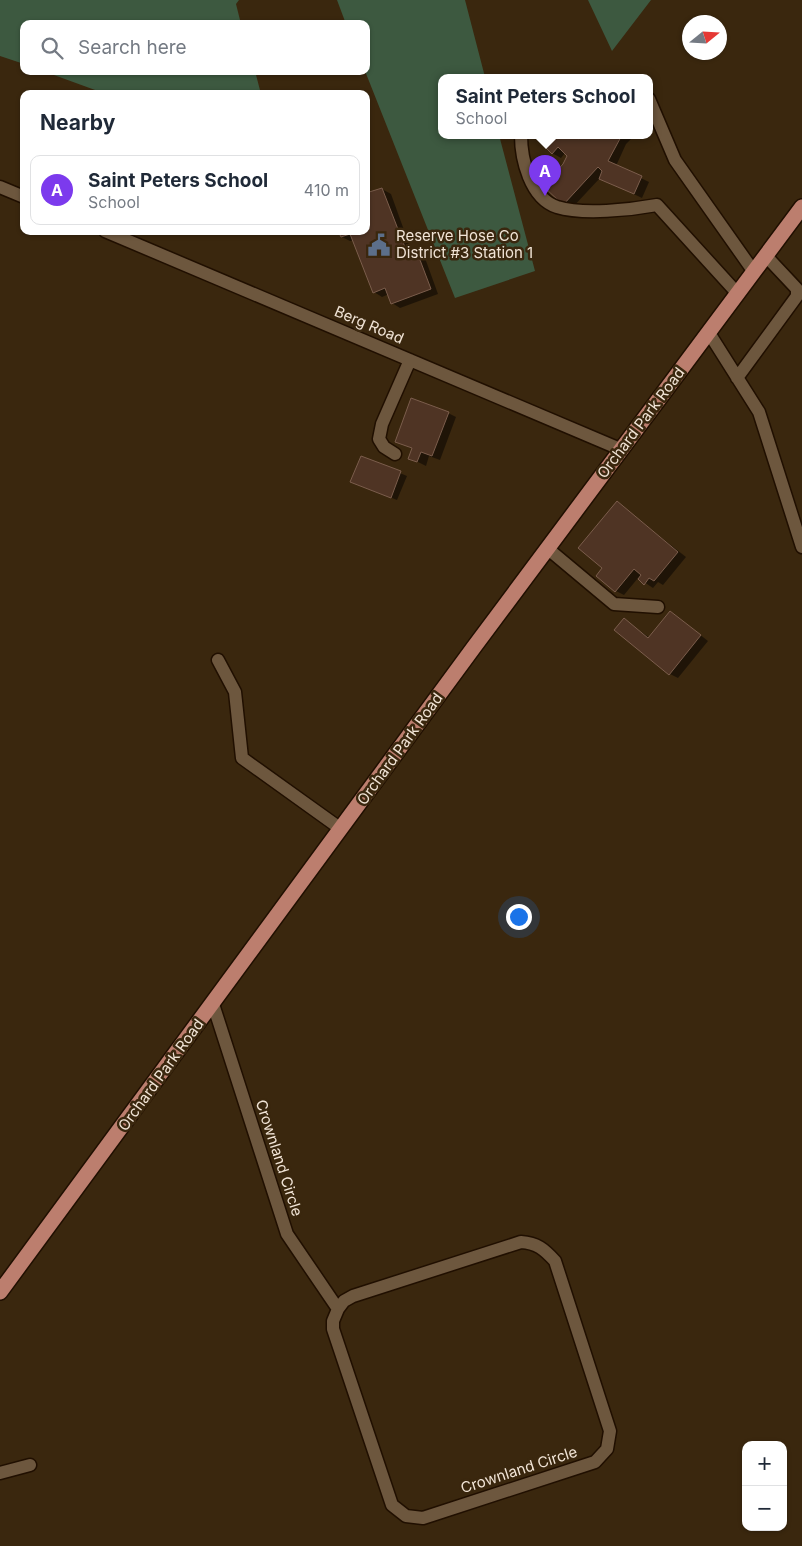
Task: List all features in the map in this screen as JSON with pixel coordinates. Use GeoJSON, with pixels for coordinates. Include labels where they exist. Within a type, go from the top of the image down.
{"type":"FeatureCollection","features":[{"type":"Feature","properties":{"kind":"main road","name":"Orchard Park Road"},"geometry":{"type":"LineString","coordinates":[[0,1292],[620,449],[802,207]]}},
{"type":"Feature","properties":{"kind":"street"},"geometry":{"type":"LineString","coordinates":[[653,109],[674,160],[754,272]]}},
{"type":"Feature","properties":{"kind":"street"},"geometry":{"type":"LineString","coordinates":[[521,139],[521,152],[531,182],[543,197],[555,207],[579,211],[657,205],[738,294]]}},
{"type":"Feature","properties":{"kind":"street"},"geometry":{"type":"LineString","coordinates":[[0,188],[20,196]]}},
{"type":"Feature","properties":{"kind":"street","name":"Berg Road"},"geometry":{"type":"LineString","coordinates":[[113,235],[620,449]]}},
{"type":"Feature","properties":{"kind":"street"},"geometry":{"type":"LineString","coordinates":[[737,378],[798,296],[797,289],[766,256]]}},
{"type":"Feature","properties":{"kind":"street"},"geometry":{"type":"LineString","coordinates":[[709,333],[759,412],[802,547]]}},
{"type":"Feature","properties":{"kind":"street"},"geometry":{"type":"LineString","coordinates":[[395,454],[384,447],[379,439],[382,424],[410,360]]}},
{"type":"Feature","properties":{"kind":"street"},"geometry":{"type":"LineString","coordinates":[[547,548],[614,604],[658,607]]}},
{"type":"Feature","properties":{"kind":"street"},"geometry":{"type":"LineString","coordinates":[[218,660],[235,692],[242,758],[341,829]]}},
{"type":"Feature","properties":{"kind":"street","name":"Crownland Circle"},"geometry":{"type":"LineString","coordinates":[[213,1004],[287,1234],[338,1310]]}},
{"type":"Feature","properties":{"kind":"street","name":"Crownland Circle"},"geometry":{"type":"LineString","coordinates":[[521,1242],[531,1242],[541,1246],[555,1261],[610,1431],[607,1449],[595,1462],[423,1518],[406,1516],[392,1505],[333,1329],[333,1321],[338,1310],[344,1301],[353,1296],[521,1242]]}},
{"type":"Feature","properties":{"kind":"street"},"geometry":{"type":"LineString","coordinates":[[0,1473],[30,1465]]}},
{"type":"Feature","properties":{"kind":"green space"},"geometry":{"type":"Polygon","coordinates":[[[0,0],[239,0],[236,4],[240,20],[20,20],[20,63],[0,56],[0,0]]]}},
{"type":"Feature","properties":{"kind":"green space"},"geometry":{"type":"Polygon","coordinates":[[[337,0],[465,0],[484,74],[438,74],[438,139],[500,139],[535,271],[455,298],[367,75],[370,75],[370,20],[344,20],[337,0]]]}},
{"type":"Feature","properties":{"kind":"green space"},"geometry":{"type":"Polygon","coordinates":[[[588,0],[651,0],[612,51],[588,0]]]}},
{"type":"Feature","properties":{"kind":"green space"},"geometry":{"type":"Polygon","coordinates":[[[54,75],[256,75],[260,90],[95,90],[54,75]]]}},
{"type":"Feature","properties":{"kind":"building"},"geometry":{"type":"Polygon","coordinates":[[[546,139],[620,139],[608,161],[642,176],[634,194],[599,179],[602,171],[598,167],[563,205],[543,186],[563,164],[567,156],[558,147],[552,154],[542,144],[546,139]]]}},
{"type":"Feature","properties":{"kind":"building","name":"Reserve Hose Co District #3 Station 1"},"geometry":{"type":"Polygon","coordinates":[[[382,188],[408,255],[417,252],[431,289],[391,304],[385,288],[373,293],[350,235],[370,235],[370,192],[382,188]]]}},
{"type":"Feature","properties":{"kind":"building"},"geometry":{"type":"Polygon","coordinates":[[[411,398],[449,412],[432,456],[421,452],[417,462],[408,459],[412,448],[395,442],[411,398]]]}},
{"type":"Feature","properties":{"kind":"building"},"geometry":{"type":"Polygon","coordinates":[[[361,456],[401,471],[391,498],[350,482],[361,456]]]}},
{"type":"Feature","properties":{"kind":"building"},"geometry":{"type":"Polygon","coordinates":[[[617,501],[678,552],[654,581],[649,578],[644,585],[638,579],[641,575],[634,569],[615,592],[596,576],[602,568],[578,548],[617,501]]]}},
{"type":"Feature","properties":{"kind":"building"},"geometry":{"type":"Polygon","coordinates":[[[670,611],[701,635],[669,675],[614,630],[624,618],[648,638],[670,611]]]}},
{"type":"Feature","properties":{"kind":"place","name":"Saint Peters School"},"geometry":{"type":"Point","coordinates":[545,196]}},
{"type":"Feature","properties":{"kind":"place","name":"Reserve Hose Co District #3 Station 1"},"geometry":{"type":"Point","coordinates":[379,245]}}]}
